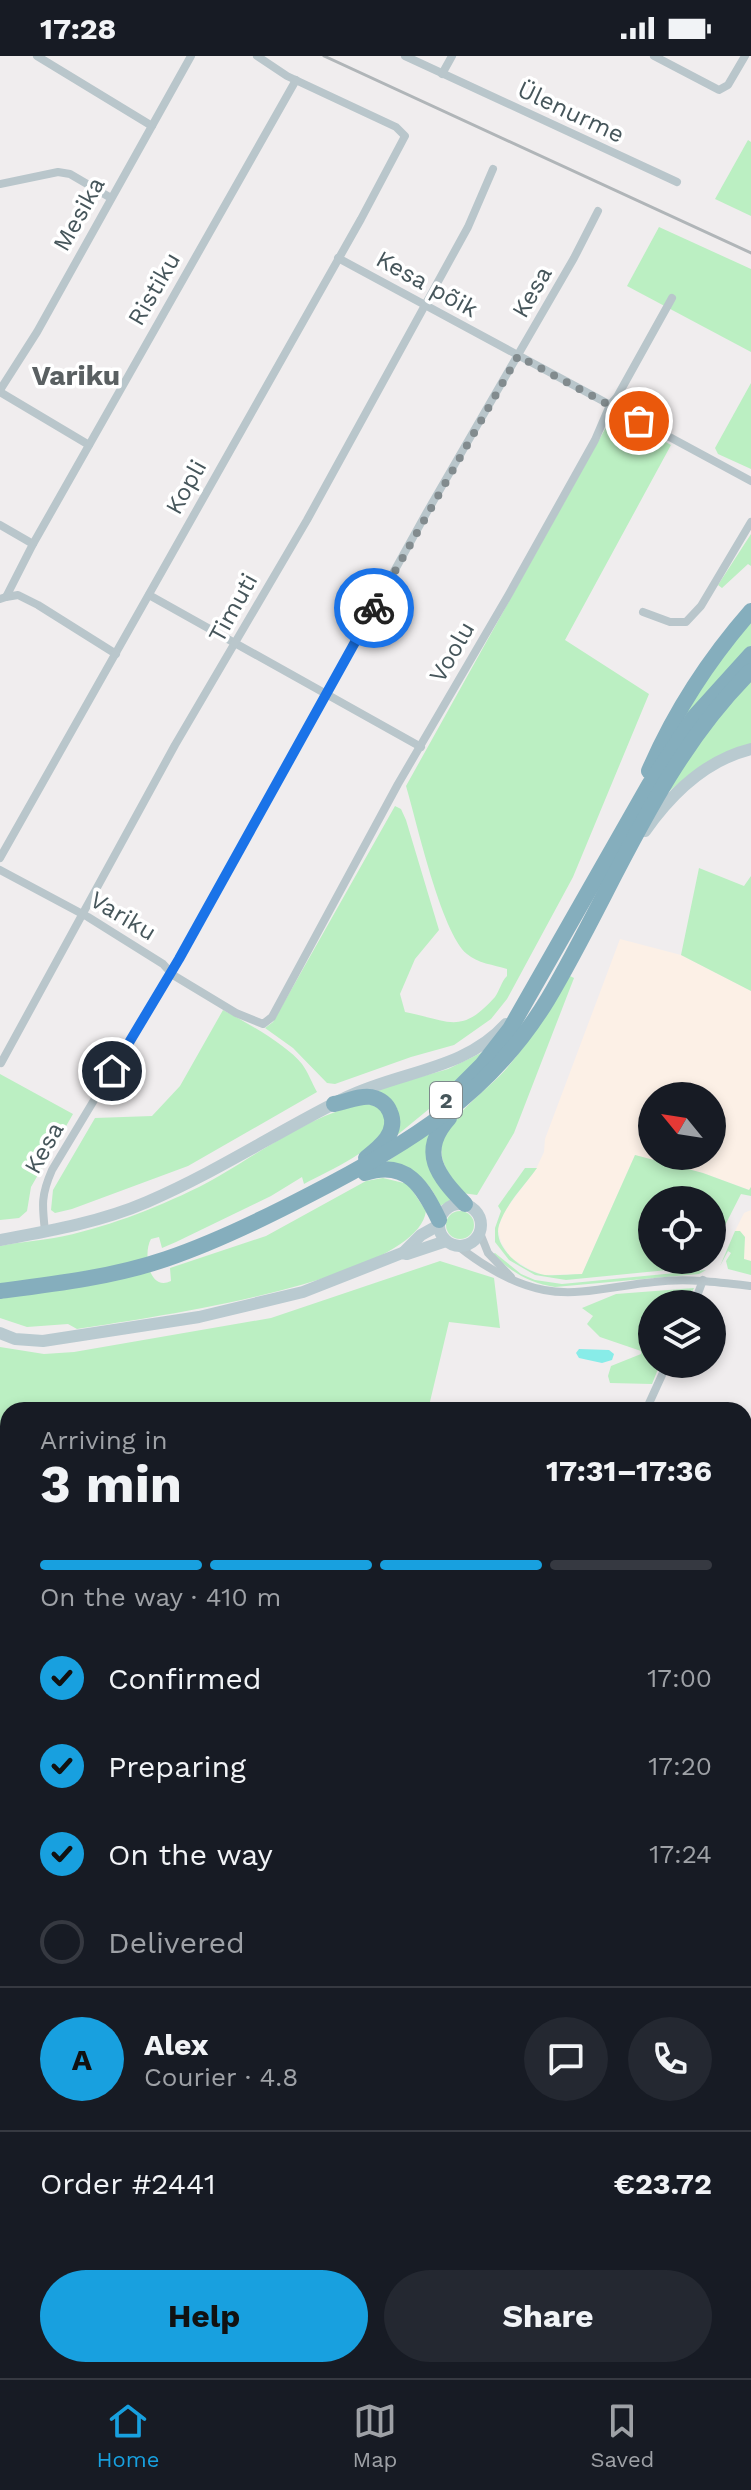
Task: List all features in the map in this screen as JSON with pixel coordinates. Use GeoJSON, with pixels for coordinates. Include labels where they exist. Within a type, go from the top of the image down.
{"type":"FeatureCollection","features":[{"type":"Feature","properties":{"kind":"highway"},"geometry":{"type":"LineString","coordinates":[[620,836],[658,751],[691,693],[718,650],[751,611]]}},
{"type":"Feature","properties":{"kind":"highway","name":"2"},"geometry":{"type":"LineString","coordinates":[[329,1185],[399,1140],[482,1065],[510,1029],[536,987],[649,785],[694,717],[751,654]]}},
{"type":"Feature","properties":{"kind":"highway","name":"2"},"geometry":{"type":"LineString","coordinates":[[0,1291],[61,1283],[164,1260],[270,1216],[401,1146],[480,1084],[506,1057],[546,1001],[654,800],[683,754],[751,671]]}},
{"type":"Feature","properties":{"kind":"highway"},"geometry":{"type":"LineString","coordinates":[[465,1204],[445,1184],[436,1168],[433,1154],[441,1127],[480,1084]]}},
{"type":"Feature","properties":{"kind":"highway"},"geometry":{"type":"LineString","coordinates":[[329,1185],[370,1155],[386,1140],[393,1126],[389,1110],[379,1099],[361,1097],[334,1104]]}},
{"type":"Feature","properties":{"kind":"highway"},"geometry":{"type":"LineString","coordinates":[[329,1185],[379,1168],[398,1171],[424,1189],[439,1223]]}},
{"type":"Feature","properties":{"kind":"street"},"geometry":{"type":"LineString","coordinates":[[37,56],[152,126]]}},
{"type":"Feature","properties":{"kind":"street","name":"Mesika"},"geometry":{"type":"LineString","coordinates":[[0,391],[37,332],[191,56]]}},
{"type":"Feature","properties":{"kind":"street"},"geometry":{"type":"LineString","coordinates":[[257,56],[296,80]]}},
{"type":"Feature","properties":{"kind":"street","name":"Ülenurme"},"geometry":{"type":"LineString","coordinates":[[405,56],[677,182]]}},
{"type":"Feature","properties":{"kind":"street"},"geometry":{"type":"LineString","coordinates":[[442,74],[452,56]]}},
{"type":"Feature","properties":{"kind":"street"},"geometry":{"type":"LineString","coordinates":[[654,56],[719,90],[728,85],[745,56]]}},
{"type":"Feature","properties":{"kind":"street","name":"Kopli"},"geometry":{"type":"LineString","coordinates":[[0,858],[405,136],[396,127],[296,80]]}},
{"type":"Feature","properties":{"kind":"street","name":"Ristiku"},"geometry":{"type":"LineString","coordinates":[[3,598],[296,80]]}},
{"type":"Feature","properties":{"kind":"street","name":"Timuti"},"geometry":{"type":"LineString","coordinates":[[1,1063],[175,745],[307,520],[468,227],[493,169]]}},
{"type":"Feature","properties":{"kind":"street"},"geometry":{"type":"LineString","coordinates":[[0,184],[58,172],[70,174],[111,198]]}},
{"type":"Feature","properties":{"kind":"street","name":"Kesa"},"geometry":{"type":"LineString","coordinates":[[45,1231],[42,1202],[52,1170],[172,971],[598,211]]}},
{"type":"Feature","properties":{"kind":"street","name":"Kesa põik"},"geometry":{"type":"LineString","coordinates":[[338,258],[751,481]]}},
{"type":"Feature","properties":{"kind":"street","name":"Voolu"},"geometry":{"type":"LineString","coordinates":[[263,1024],[272,1017],[672,298]]}},
{"type":"Feature","properties":{"kind":"street"},"geometry":{"type":"LineString","coordinates":[[0,391],[89,445]]}},
{"type":"Feature","properties":{"kind":"street"},"geometry":{"type":"LineString","coordinates":[[643,612],[670,622],[686,622],[701,606],[751,522]]}},
{"type":"Feature","properties":{"kind":"street"},"geometry":{"type":"LineString","coordinates":[[0,525],[33,544]]}},
{"type":"Feature","properties":{"kind":"street"},"geometry":{"type":"LineString","coordinates":[[3,598],[18,595],[116,654]]}},
{"type":"Feature","properties":{"kind":"street"},"geometry":{"type":"LineString","coordinates":[[149,595],[421,747]]}},
{"type":"Feature","properties":{"kind":"street"},"geometry":{"type":"LineString","coordinates":[[601,903],[647,828],[669,799],[714,764],[751,749]]}},
{"type":"Feature","properties":{"kind":"street","name":"Variku"},"geometry":{"type":"LineString","coordinates":[[0,870],[83,914],[236,1013],[263,1024]]}},
{"type":"Feature","properties":{"kind":"street"},"geometry":{"type":"LineString","coordinates":[[0,1240],[45,1231],[145,1203],[334,1104],[370,1088],[464,1057],[503,1027],[536,987]]}},
{"type":"Feature","properties":{"kind":"street"},"geometry":{"type":"LineString","coordinates":[[0,1333],[15,1339],[43,1341],[199,1317],[303,1292],[402,1253],[439,1223],[446,1209],[458,1203],[471,1206],[480,1216],[480,1233],[488,1253],[515,1280]]}},
{"type":"Feature","properties":{"kind":"street"},"geometry":{"type":"LineString","coordinates":[[439,1223],[452,1244],[505,1277],[545,1291],[565,1292],[656,1281],[703,1280],[751,1286]]}},
{"type":"Feature","properties":{"kind":"street"},"geometry":{"type":"LineString","coordinates":[[402,1253],[471,1243],[480,1233]]}},
{"type":"Feature","properties":{"kind":"street"},"geometry":{"type":"LineString","coordinates":[[699,1290],[703,1280]]}},
{"type":"Feature","properties":{"kind":"street"},"geometry":{"type":"LineString","coordinates":[[650,1402],[661,1378]]}},
{"type":"Feature","properties":{"kind":"shaded area"},"geometry":{"type":"Polygon","coordinates":[[[620,939],[681,955],[751,991],[750,1190],[692,1170],[726,1170],[726,1082],[638,1082],[638,1156],[635,1155],[582,1274],[543,1275],[510,1257],[498,1229],[504,1212],[536,1169],[544,1152],[545,1139],[620,939]]]}},
{"type":"Feature","properties":{"kind":"shaded area"},"geometry":{"type":"Polygon","coordinates":[[[751,1210],[751,1261],[744,1259],[735,1231],[744,1213],[751,1210]]]}},
{"type":"Feature","properties":{"kind":"green space"},"geometry":{"type":"Polygon","coordinates":[[[748,140],[751,142],[751,216],[715,199],[748,140]]]}},
{"type":"Feature","properties":{"kind":"green space"},"geometry":{"type":"Polygon","coordinates":[[[659,227],[751,269],[751,352],[627,286],[659,227]]]}},
{"type":"Feature","properties":{"kind":"green space"},"geometry":{"type":"Polygon","coordinates":[[[751,383],[751,469],[718,454],[715,448],[751,383]]]}},
{"type":"Feature","properties":{"kind":"green space"},"geometry":{"type":"Polygon","coordinates":[[[614,413],[671,445],[565,640],[649,694],[573,877],[507,999],[491,1019],[454,1045],[335,1084],[327,1083],[293,1048],[265,1028],[273,1022],[395,806],[401,809],[406,820],[439,930],[415,959],[400,994],[405,1012],[444,1021],[463,1021],[473,1017],[495,997],[507,976],[507,969],[476,960],[457,942],[439,901],[406,786],[614,413]]]}},
{"type":"Feature","properties":{"kind":"green space"},"geometry":{"type":"Polygon","coordinates":[[[751,534],[751,566],[748,564],[722,588],[718,585],[751,534]]]}},
{"type":"Feature","properties":{"kind":"green space"},"geometry":{"type":"Polygon","coordinates":[[[751,619],[751,647],[679,725],[699,686],[751,619]]]}},
{"type":"Feature","properties":{"kind":"green space"},"geometry":{"type":"Polygon","coordinates":[[[751,679],[751,744],[704,765],[663,797],[689,753],[751,679]]]}},
{"type":"Feature","properties":{"kind":"green space"},"geometry":{"type":"Polygon","coordinates":[[[699,868],[744,886],[751,876],[751,991],[681,955],[699,868]]]}},
{"type":"Feature","properties":{"kind":"green space"},"geometry":{"type":"Polygon","coordinates":[[[570,976],[574,978],[514,1133],[477,1195],[462,1193],[443,1160],[444,1137],[455,1119],[516,1057],[570,976]]]}},
{"type":"Feature","properties":{"kind":"green space"},"geometry":{"type":"Polygon","coordinates":[[[223,1010],[286,1049],[304,1067],[317,1092],[188,1166],[72,1209],[55,1213],[51,1210],[53,1190],[95,1118],[152,1116],[180,1086],[223,1010]]]}},
{"type":"Feature","properties":{"kind":"green space"},"geometry":{"type":"Polygon","coordinates":[[[485,1051],[440,1100],[396,1136],[375,1090],[448,1069],[485,1051]]]}},
{"type":"Feature","properties":{"kind":"green space"},"geometry":{"type":"Polygon","coordinates":[[[0,1074],[73,1114],[31,1187],[27,1211],[19,1218],[0,1220],[0,1074]]]}},
{"type":"Feature","properties":{"kind":"green space"},"geometry":{"type":"Polygon","coordinates":[[[368,1104],[380,1108],[387,1120],[383,1131],[365,1150],[304,1184],[302,1177],[271,1196],[162,1248],[159,1237],[151,1239],[148,1261],[152,1276],[157,1281],[171,1281],[170,1268],[266,1236],[366,1181],[383,1178],[408,1184],[426,1211],[411,1236],[376,1258],[328,1277],[271,1293],[109,1324],[77,1329],[68,1324],[27,1327],[0,1318],[0,1246],[54,1238],[110,1224],[199,1187],[303,1126],[347,1108],[368,1104]]]}},
{"type":"Feature","properties":{"kind":"green space"},"geometry":{"type":"Polygon","coordinates":[[[432,1131],[451,1200],[440,1206],[431,1189],[419,1177],[404,1168],[385,1163],[432,1131]]]}},
{"type":"Feature","properties":{"kind":"green space"},"geometry":{"type":"Polygon","coordinates":[[[635,1155],[638,1156],[638,1170],[692,1170],[749,1190],[751,1187],[751,1196],[741,1194],[726,1223],[726,1186],[638,1186],[638,1273],[566,1280],[535,1275],[509,1260],[495,1242],[495,1228],[501,1211],[498,1206],[525,1168],[537,1168],[502,1217],[498,1234],[500,1242],[519,1264],[537,1273],[582,1274],[635,1155]]]}},
{"type":"Feature","properties":{"kind":"green space"},"geometry":{"type":"Polygon","coordinates":[[[460,1211],[470,1215],[474,1225],[470,1235],[460,1239],[450,1235],[446,1225],[450,1215],[460,1211]]]}},
{"type":"Feature","properties":{"kind":"green space"},"geometry":{"type":"Polygon","coordinates":[[[735,1231],[740,1231],[745,1237],[744,1259],[751,1261],[751,1275],[728,1269],[726,1261],[731,1253],[728,1251],[726,1255],[735,1231]]]}},
{"type":"Feature","properties":{"kind":"green space"},"geometry":{"type":"Polygon","coordinates":[[[493,1254],[521,1274],[535,1280],[562,1284],[665,1274],[699,1274],[555,1287],[521,1276],[493,1254]]]}},
{"type":"Feature","properties":{"kind":"green space"},"geometry":{"type":"Polygon","coordinates":[[[440,1261],[494,1278],[500,1328],[449,1322],[430,1402],[0,1402],[0,1347],[44,1354],[74,1352],[271,1318],[440,1261]]]}},
{"type":"Feature","properties":{"kind":"green space"},"geometry":{"type":"Polygon","coordinates":[[[638,1292],[638,1350],[600,1337],[587,1324],[593,1316],[582,1308],[616,1294],[638,1292]]]}},
{"type":"Feature","properties":{"kind":"green space"},"geometry":{"type":"Polygon","coordinates":[[[638,1355],[638,1378],[654,1378],[652,1384],[610,1383],[608,1376],[611,1366],[638,1355]]]}},
{"type":"Feature","properties":{"kind":"water"},"geometry":{"type":"Polygon","coordinates":[[[579,1349],[609,1350],[614,1354],[612,1360],[602,1363],[579,1358],[576,1353],[579,1349]]]}},
{"type":"Feature","properties":{"kind":"railway"},"geometry":{"type":"LineString","coordinates":[[324,56],[751,253]]}},
{"type":"Feature","properties":{"kind":"way so far"},"geometry":{"type":"LineString","coordinates":[[374,608],[518,356],[639,421]]}},
{"type":"Feature","properties":{"kind":"district","name":"Variku"},"geometry":{"type":"Point","coordinates":[76,375]}},
{"type":"Feature","properties":{"kind":"route"},"geometry":{"type":"LineString","coordinates":[[112,1071],[179,959],[374,608]]}}]}
